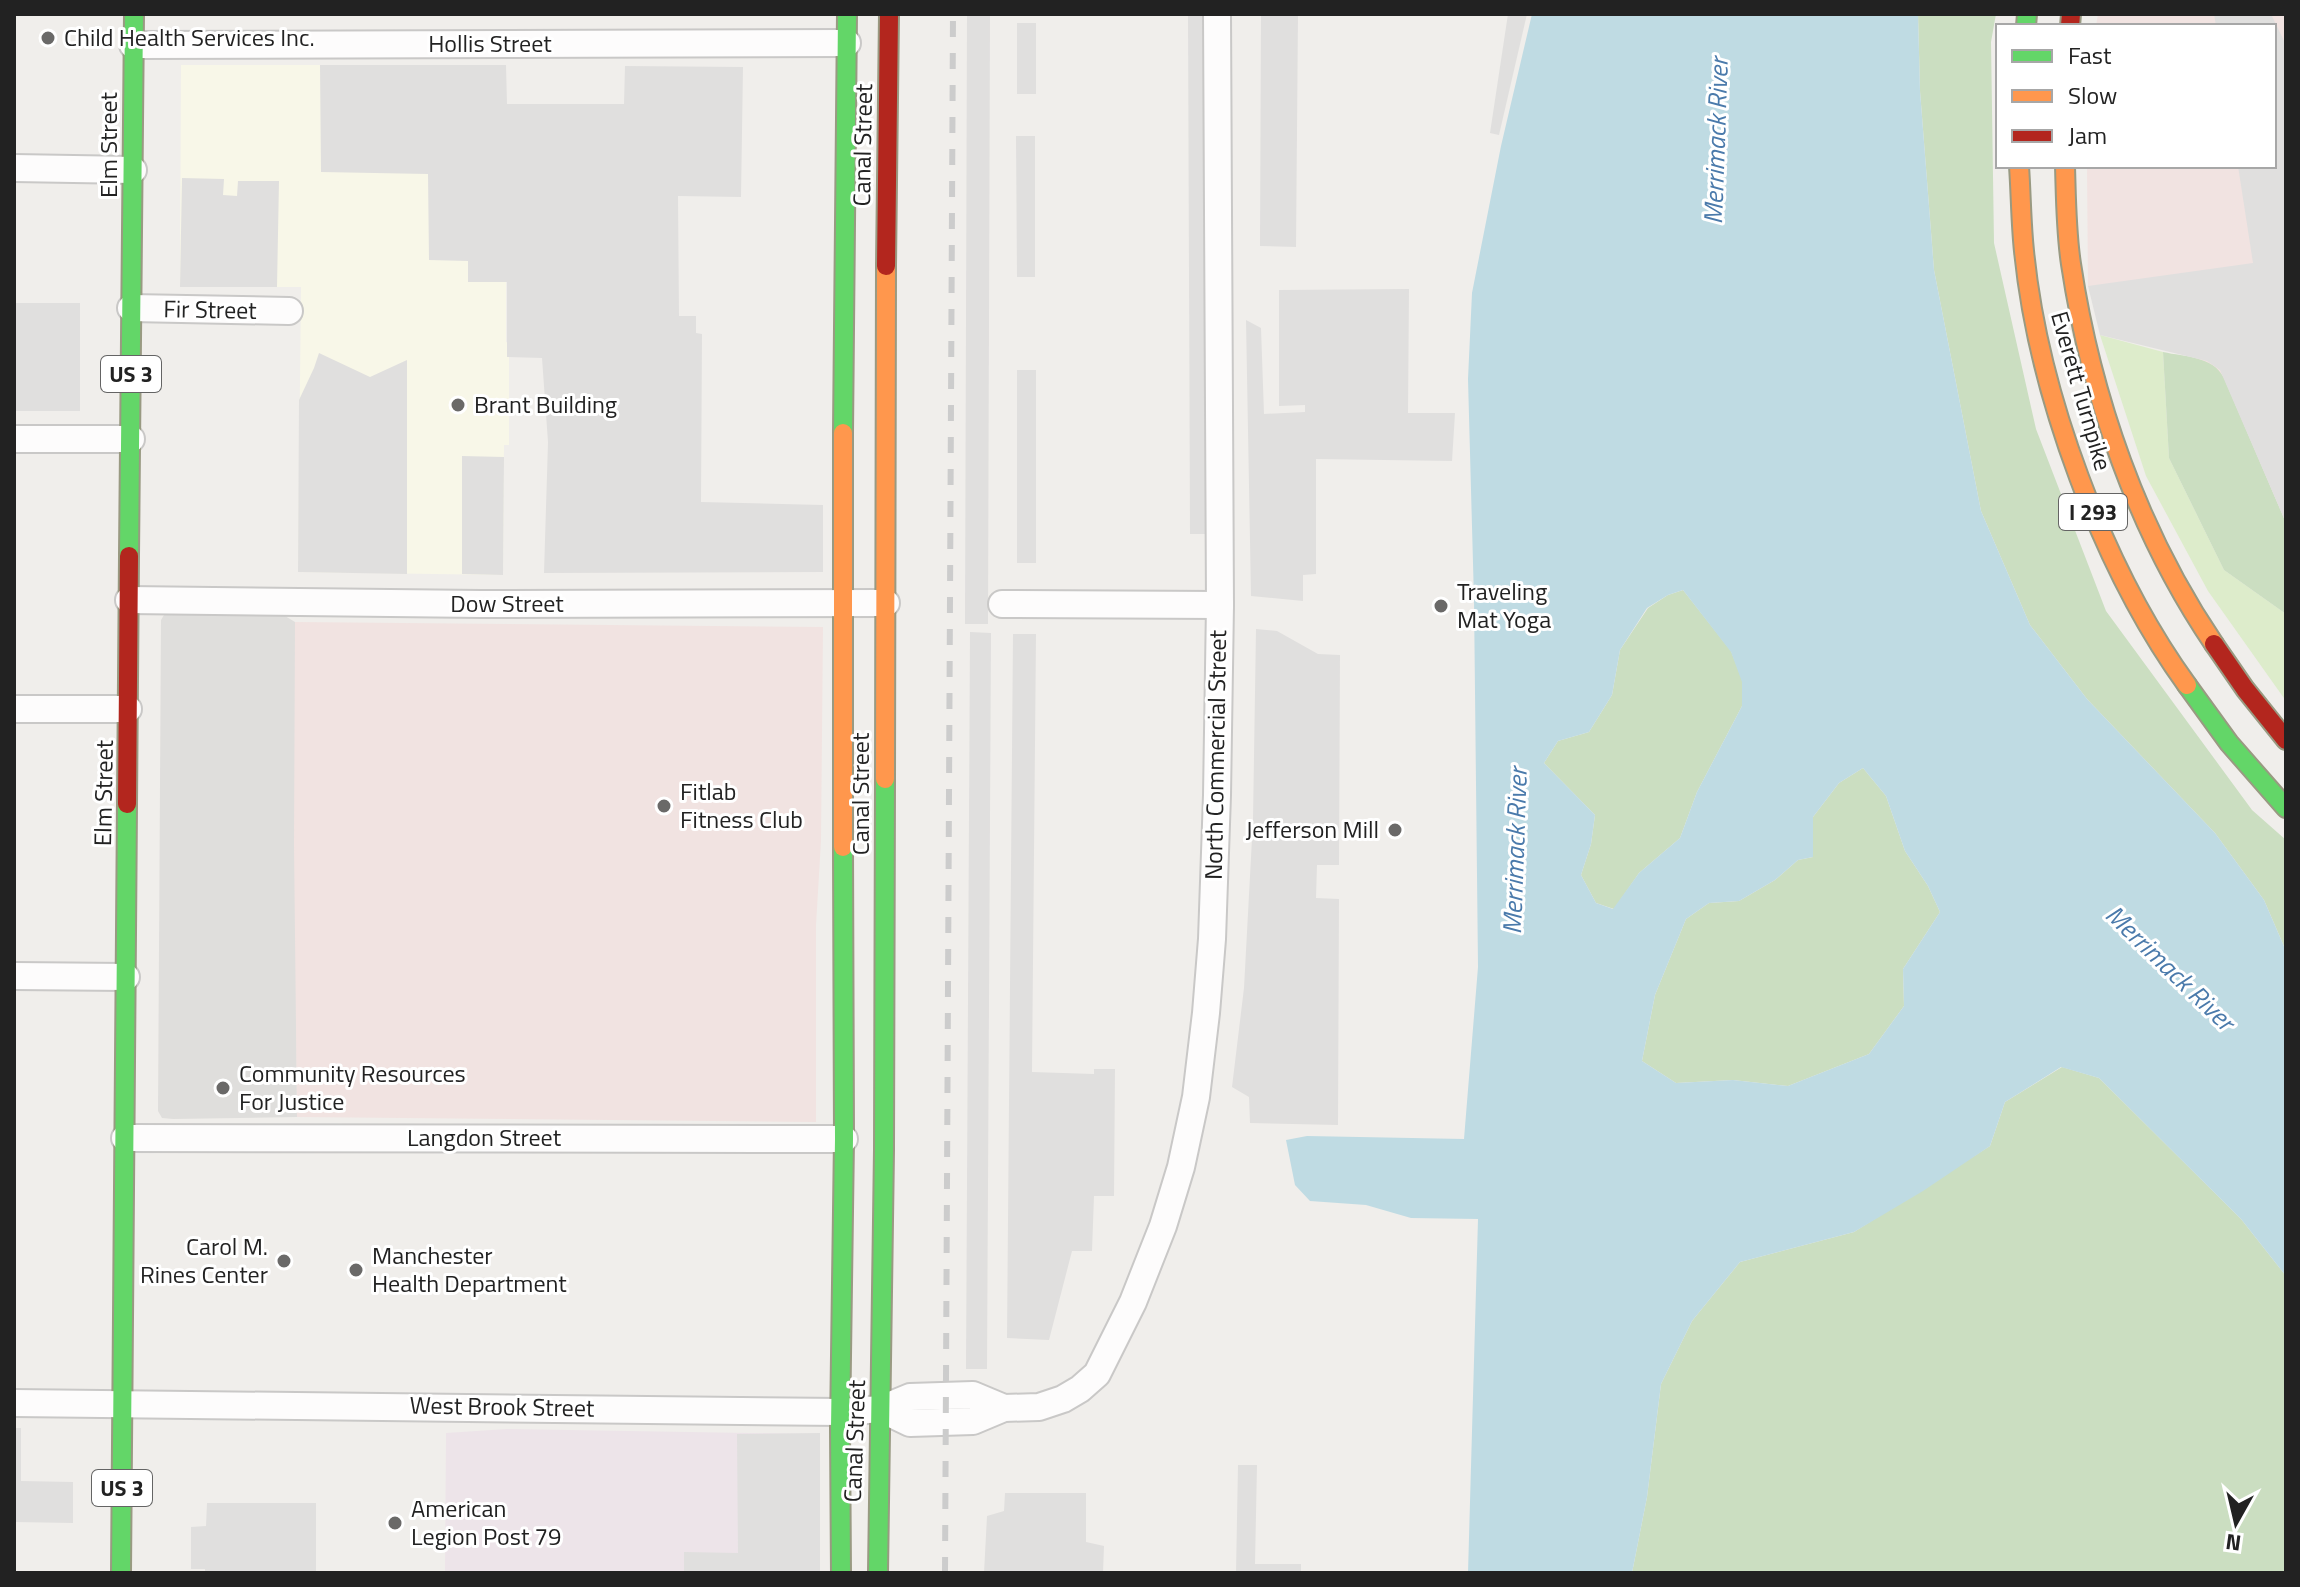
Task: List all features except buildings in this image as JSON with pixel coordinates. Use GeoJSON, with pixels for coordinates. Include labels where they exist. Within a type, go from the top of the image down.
{"type":"FeatureCollection","features":[{"type":"Feature","properties":{"kind":"main road","name":"Elm Street"},"geometry":{"type":"LineString","coordinates":[[121,1573],[134,14]]}},
{"type":"Feature","properties":{"kind":"main road","name":"Canal Street"},"geometry":{"type":"LineString","coordinates":[[841,1573],[844,1139],[842,602],[847,14]]}},
{"type":"Feature","properties":{"kind":"main road","name":"Canal Street"},"geometry":{"type":"LineString","coordinates":[[878,1573],[889,14]]}},
{"type":"Feature","properties":{"kind":"main road","name":"Everett Turnpike"},"geometry":{"type":"LineString","coordinates":[[2019,168],[2025,261],[2038,336],[2057,410],[2110,553],[2146,621],[2186,685],[2231,747],[2286,808]]}},
{"type":"Feature","properties":{"kind":"main road","name":"Everett Turnpike"},"geometry":{"type":"LineString","coordinates":[[2065,168],[2071,264],[2080,314],[2095,377],[2123,462],[2147,521],[2187,602],[2244,688],[2286,740]]}},
{"type":"Feature","properties":{"kind":"street","name":"North Commercial Street"},"geometry":{"type":"LineString","coordinates":[[881,1409],[910,1397],[973,1395],[1004,1408],[1039,1407],[1080,1389],[1097,1374],[1133,1302],[1163,1226],[1181,1167],[1196,1097],[1212,939],[1217,795],[1220,605],[1217,14]]}},
{"type":"Feature","properties":{"kind":"street","name":"Hollis Street"},"geometry":{"type":"LineString","coordinates":[[133,45],[847,43]]}},
{"type":"Feature","properties":{"kind":"street"},"geometry":{"type":"LineString","coordinates":[[14,168],[133,170]]}},
{"type":"Feature","properties":{"kind":"street","name":"Fir Street"},"geometry":{"type":"LineString","coordinates":[[131,308],[289,311]]}},
{"type":"Feature","properties":{"kind":"street"},"geometry":{"type":"LineString","coordinates":[[14,439],[131,439]]}},
{"type":"Feature","properties":{"kind":"street","name":"Dow Street"},"geometry":{"type":"LineString","coordinates":[[129,600],[481,604],[886,603]]}},
{"type":"Feature","properties":{"kind":"street"},"geometry":{"type":"LineString","coordinates":[[1002,604],[1220,605]]}},
{"type":"Feature","properties":{"kind":"street"},"geometry":{"type":"LineString","coordinates":[[14,709],[128,709]]}},
{"type":"Feature","properties":{"kind":"street"},"geometry":{"type":"LineString","coordinates":[[14,976],[126,977]]}},
{"type":"Feature","properties":{"kind":"street","name":"Langdon Street"},"geometry":{"type":"LineString","coordinates":[[125,1138],[844,1139]]}},
{"type":"Feature","properties":{"kind":"street","name":"West Brook Street"},"geometry":{"type":"LineString","coordinates":[[14,1403],[841,1412],[881,1409]]}},
{"type":"Feature","properties":{"kind":"shaded area"},"geometry":{"type":"Polygon","coordinates":[[[967,14],[990,14],[988,624],[965,624],[967,14]]]}},
{"type":"Feature","properties":{"kind":"shaded area"},"geometry":{"type":"Polygon","coordinates":[[[1188,14],[1206,14],[1208,534],[1190,534],[1188,14]]]}},
{"type":"Feature","properties":{"kind":"shaded area"},"geometry":{"type":"Polygon","coordinates":[[[1261,14],[1298,14],[1296,247],[1260,246],[1261,14]]]}},
{"type":"Feature","properties":{"kind":"shaded area"},"geometry":{"type":"Polygon","coordinates":[[[1508,14],[1527,14],[1499,135],[1490,133],[1508,14]]]}},
{"type":"Feature","properties":{"kind":"shaded area"},"geometry":{"type":"Polygon","coordinates":[[[2098,14],[2286,14],[2286,523],[2224,378],[2088,286],[2087,168],[2276,168],[2276,24],[2096,24],[2098,14]]]}},
{"type":"Feature","properties":{"kind":"shaded area"},"geometry":{"type":"Polygon","coordinates":[[[2214,14],[2271,14],[2276,24],[2216,24],[2214,14]]]}},
{"type":"Feature","properties":{"kind":"shaded area"},"geometry":{"type":"Polygon","coordinates":[[[1017,23],[1036,23],[1036,94],[1017,94],[1017,23]]]}},
{"type":"Feature","properties":{"kind":"shaded area"},"geometry":{"type":"Polygon","coordinates":[[[2276,24],[2286,45],[2286,523],[2220,370],[2207,361],[2100,335],[2088,286],[2253,263],[2238,168],[2276,168],[2276,24]]]}},
{"type":"Feature","properties":{"kind":"shaded area"},"geometry":{"type":"Polygon","coordinates":[[[181,65],[506,65],[509,445],[504,445],[503,575],[298,572],[301,287],[180,287],[181,65]]]}},
{"type":"Feature","properties":{"kind":"shaded area"},"geometry":{"type":"Polygon","coordinates":[[[320,65],[506,65],[507,104],[624,104],[625,66],[743,67],[741,197],[678,196],[679,316],[696,316],[696,333],[702,334],[701,502],[823,505],[823,572],[544,573],[548,442],[542,358],[507,357],[507,282],[468,282],[468,261],[429,260],[428,174],[321,172],[320,65]]]}},
{"type":"Feature","properties":{"kind":"shaded area"},"geometry":{"type":"Polygon","coordinates":[[[1016,136],[1035,136],[1035,277],[1017,277],[1016,136]]]}},
{"type":"Feature","properties":{"kind":"shaded area"},"geometry":{"type":"Polygon","coordinates":[[[182,178],[224,179],[223,195],[237,196],[238,181],[279,181],[277,287],[180,287],[182,178]]]}},
{"type":"Feature","properties":{"kind":"shaded area"},"geometry":{"type":"Polygon","coordinates":[[[1409,289],[1408,413],[1455,413],[1452,461],[1316,459],[1316,574],[1303,575],[1303,601],[1251,596],[1246,320],[1261,328],[1264,414],[1305,412],[1305,405],[1279,406],[1279,290],[1409,289]]]}},
{"type":"Feature","properties":{"kind":"shaded area"},"geometry":{"type":"Polygon","coordinates":[[[14,303],[80,303],[80,411],[14,411],[14,303]]]}},
{"type":"Feature","properties":{"kind":"shaded area"},"geometry":{"type":"Polygon","coordinates":[[[319,353],[370,377],[407,360],[407,574],[298,572],[299,400],[319,353]]]}},
{"type":"Feature","properties":{"kind":"shaded area"},"geometry":{"type":"Polygon","coordinates":[[[1017,370],[1036,370],[1036,563],[1017,563],[1017,370]]]}},
{"type":"Feature","properties":{"kind":"shaded area"},"geometry":{"type":"Polygon","coordinates":[[[462,456],[504,457],[503,575],[462,574],[462,456]]]}},
{"type":"Feature","properties":{"kind":"shaded area"},"geometry":{"type":"Polygon","coordinates":[[[177,611],[280,613],[295,622],[297,1117],[173,1119],[162,1118],[158,1111],[161,620],[164,615],[177,611]]]}},
{"type":"Feature","properties":{"kind":"shaded area"},"geometry":{"type":"Polygon","coordinates":[[[295,622],[823,627],[821,841],[816,925],[816,1122],[297,1117],[295,622]]]}},
{"type":"Feature","properties":{"kind":"shaded area"},"geometry":{"type":"Polygon","coordinates":[[[1256,629],[1277,631],[1318,654],[1340,655],[1339,865],[1317,865],[1316,898],[1339,899],[1338,1125],[1250,1123],[1249,1097],[1232,1087],[1244,988],[1253,820],[1256,629]]]}},
{"type":"Feature","properties":{"kind":"shaded area"},"geometry":{"type":"Polygon","coordinates":[[[970,632],[991,633],[987,1369],[966,1369],[970,632]]]}},
{"type":"Feature","properties":{"kind":"shaded area"},"geometry":{"type":"Polygon","coordinates":[[[1013,634],[1036,634],[1032,1072],[1094,1074],[1094,1069],[1115,1069],[1114,1196],[1094,1196],[1092,1251],[1072,1251],[1049,1340],[1007,1338],[1013,634]]]}},
{"type":"Feature","properties":{"kind":"shaded area"},"geometry":{"type":"Polygon","coordinates":[[[14,1428],[21,1428],[21,1481],[73,1482],[73,1523],[14,1522],[14,1428]]]}},
{"type":"Feature","properties":{"kind":"shaded area"},"geometry":{"type":"Polygon","coordinates":[[[507,1429],[818,1434],[817,1573],[445,1573],[446,1433],[507,1429]]]}},
{"type":"Feature","properties":{"kind":"shaded area"},"geometry":{"type":"Polygon","coordinates":[[[820,1433],[820,1573],[684,1573],[684,1552],[738,1553],[737,1434],[820,1433]]]}},
{"type":"Feature","properties":{"kind":"shaded area"},"geometry":{"type":"Polygon","coordinates":[[[1238,1465],[1257,1465],[1255,1564],[1301,1564],[1301,1573],[1236,1573],[1238,1465]]]}},
{"type":"Feature","properties":{"kind":"shaded area"},"geometry":{"type":"Polygon","coordinates":[[[1005,1493],[1086,1493],[1086,1542],[1104,1546],[1103,1573],[984,1573],[987,1516],[1004,1511],[1005,1493]]]}},
{"type":"Feature","properties":{"kind":"shaded area"},"geometry":{"type":"Polygon","coordinates":[[[207,1503],[316,1503],[316,1573],[205,1573],[205,1569],[191,1569],[191,1527],[206,1526],[207,1503]]]}},
{"type":"Feature","properties":{"kind":"green space"},"geometry":{"type":"Polygon","coordinates":[[[1918,14],[1996,14],[1991,42],[1994,243],[2036,429],[2106,611],[2252,810],[2286,840],[2286,951],[2264,900],[2215,833],[2087,699],[2030,625],[1981,511],[1934,270],[1920,91],[1918,14]]]}},
{"type":"Feature","properties":{"kind":"green space"},"geometry":{"type":"Polygon","coordinates":[[[2100,335],[2163,352],[2169,458],[2224,570],[2286,614],[2286,701],[2208,591],[2146,476],[2100,335]]]}},
{"type":"Feature","properties":{"kind":"green space"},"geometry":{"type":"Polygon","coordinates":[[[2163,352],[2206,361],[2224,378],[2286,523],[2286,614],[2224,570],[2169,458],[2163,352]]]}},
{"type":"Feature","properties":{"kind":"green space"},"geometry":{"type":"Polygon","coordinates":[[[1683,590],[1731,651],[1743,682],[1742,706],[1697,792],[1680,838],[1639,873],[1614,909],[1596,903],[1581,875],[1591,844],[1595,815],[1544,763],[1558,741],[1589,732],[1612,695],[1620,650],[1648,608],[1668,595],[1683,590]]]}},
{"type":"Feature","properties":{"kind":"green space"},"geometry":{"type":"Polygon","coordinates":[[[1863,768],[1886,796],[1905,851],[1928,886],[1940,912],[1903,969],[1904,1006],[1869,1054],[1788,1086],[1733,1080],[1676,1083],[1642,1061],[1655,995],[1686,919],[1709,903],[1739,901],[1775,880],[1798,860],[1813,857],[1813,817],[1839,783],[1863,768]]]}},
{"type":"Feature","properties":{"kind":"green space"},"geometry":{"type":"Polygon","coordinates":[[[2062,1067],[2099,1078],[2241,1219],[2286,1276],[2286,1573],[1632,1573],[1647,1497],[1661,1384],[1692,1321],[1740,1262],[1854,1232],[1990,1146],[2005,1102],[2062,1067]]]}},
{"type":"Feature","properties":{"kind":"water","name":"Merrimack River"},"geometry":{"type":"Polygon","coordinates":[[[1532,14],[1918,14],[1920,91],[1934,270],[1981,511],[2030,625],[2087,699],[2215,833],[2264,900],[2286,951],[2286,1276],[2241,1219],[2099,1078],[2061,1067],[2005,1102],[1990,1146],[1923,1191],[1854,1232],[1740,1262],[1692,1321],[1661,1384],[1647,1497],[1632,1573],[1468,1573],[1478,1219],[1411,1218],[1366,1205],[1310,1201],[1295,1185],[1286,1140],[1307,1136],[1464,1139],[1478,967],[1468,379],[1472,293],[1501,146],[1532,14]],[[1683,590],[1647,608],[1620,650],[1612,695],[1589,732],[1558,741],[1544,763],[1595,815],[1591,844],[1581,875],[1596,903],[1613,909],[1639,873],[1680,838],[1697,792],[1742,706],[1742,682],[1731,652],[1683,590]],[[1863,768],[1839,783],[1813,817],[1813,857],[1798,860],[1775,880],[1739,901],[1709,903],[1686,919],[1655,995],[1642,1061],[1676,1083],[1733,1080],[1788,1086],[1869,1054],[1904,1006],[1903,969],[1940,912],[1928,886],[1905,851],[1886,796],[1863,768]]]}},
{"type":"Feature","properties":{"kind":"railway"},"geometry":{"type":"LineString","coordinates":[[945,1573],[953,14]]}},
{"type":"Feature","properties":{"kind":"traffic: fast"},"geometry":{"type":"LineString","coordinates":[[129,556],[134,14]]}},
{"type":"Feature","properties":{"kind":"traffic: fast"},"geometry":{"type":"LineString","coordinates":[[843,433],[847,14]]}},
{"type":"Feature","properties":{"kind":"traffic: fast"},"geometry":{"type":"LineString","coordinates":[[2026,24],[2027,14]]}},
{"type":"Feature","properties":{"kind":"traffic: fast"},"geometry":{"type":"LineString","coordinates":[[2187,685],[2229,743],[2286,808]]}},
{"type":"Feature","properties":{"kind":"traffic: fast"},"geometry":{"type":"LineString","coordinates":[[878,1573],[885,779]]}},
{"type":"Feature","properties":{"kind":"traffic: fast"},"geometry":{"type":"LineString","coordinates":[[121,1573],[127,804]]}},
{"type":"Feature","properties":{"kind":"traffic: fast"},"geometry":{"type":"LineString","coordinates":[[841,1573],[843,847]]}},
{"type":"Feature","properties":{"kind":"traffic: slow"},"geometry":{"type":"LineString","coordinates":[[2019,168],[2023,240],[2032,306],[2060,420],[2102,534],[2156,639],[2187,685]]}},
{"type":"Feature","properties":{"kind":"traffic: slow"},"geometry":{"type":"LineString","coordinates":[[2065,168],[2071,264],[2091,364],[2105,413],[2141,510],[2162,556],[2214,644]]}},
{"type":"Feature","properties":{"kind":"traffic: slow"},"geometry":{"type":"LineString","coordinates":[[885,779],[886,266]]}},
{"type":"Feature","properties":{"kind":"traffic: slow"},"geometry":{"type":"LineString","coordinates":[[843,433],[843,847]]}},
{"type":"Feature","properties":{"kind":"traffic: jam"},"geometry":{"type":"LineString","coordinates":[[886,266],[889,14]]}},
{"type":"Feature","properties":{"kind":"traffic: jam"},"geometry":{"type":"LineString","coordinates":[[2070,24],[2071,14]]}},
{"type":"Feature","properties":{"kind":"traffic: jam"},"geometry":{"type":"LineString","coordinates":[[127,804],[129,556]]}},
{"type":"Feature","properties":{"kind":"traffic: jam"},"geometry":{"type":"LineString","coordinates":[[2214,644],[2286,740]]}},
{"type":"Feature","properties":{"kind":"place","name":"Child Health Services Inc."},"geometry":{"type":"Point","coordinates":[48,38]}},
{"type":"Feature","properties":{"kind":"place","name":"Brant Building"},"geometry":{"type":"Point","coordinates":[458,405]}},
{"type":"Feature","properties":{"kind":"place","name":"Traveling Mat Yoga"},"geometry":{"type":"Point","coordinates":[1441,606]}},
{"type":"Feature","properties":{"kind":"place","name":"Fitlab Fitness Club"},"geometry":{"type":"Point","coordinates":[664,806]}},
{"type":"Feature","properties":{"kind":"place","name":"Jefferson Mill"},"geometry":{"type":"Point","coordinates":[1395,830]}},
{"type":"Feature","properties":{"kind":"place","name":"Community Resources For Justice"},"geometry":{"type":"Point","coordinates":[223,1088]}},
{"type":"Feature","properties":{"kind":"place","name":"Carol M. Rines Center"},"geometry":{"type":"Point","coordinates":[284,1261]}},
{"type":"Feature","properties":{"kind":"place","name":"Manchester Health Department"},"geometry":{"type":"Point","coordinates":[356,1270]}},
{"type":"Feature","properties":{"kind":"place","name":"American Legion Post 79"},"geometry":{"type":"Point","coordinates":[395,1523]}}]}
